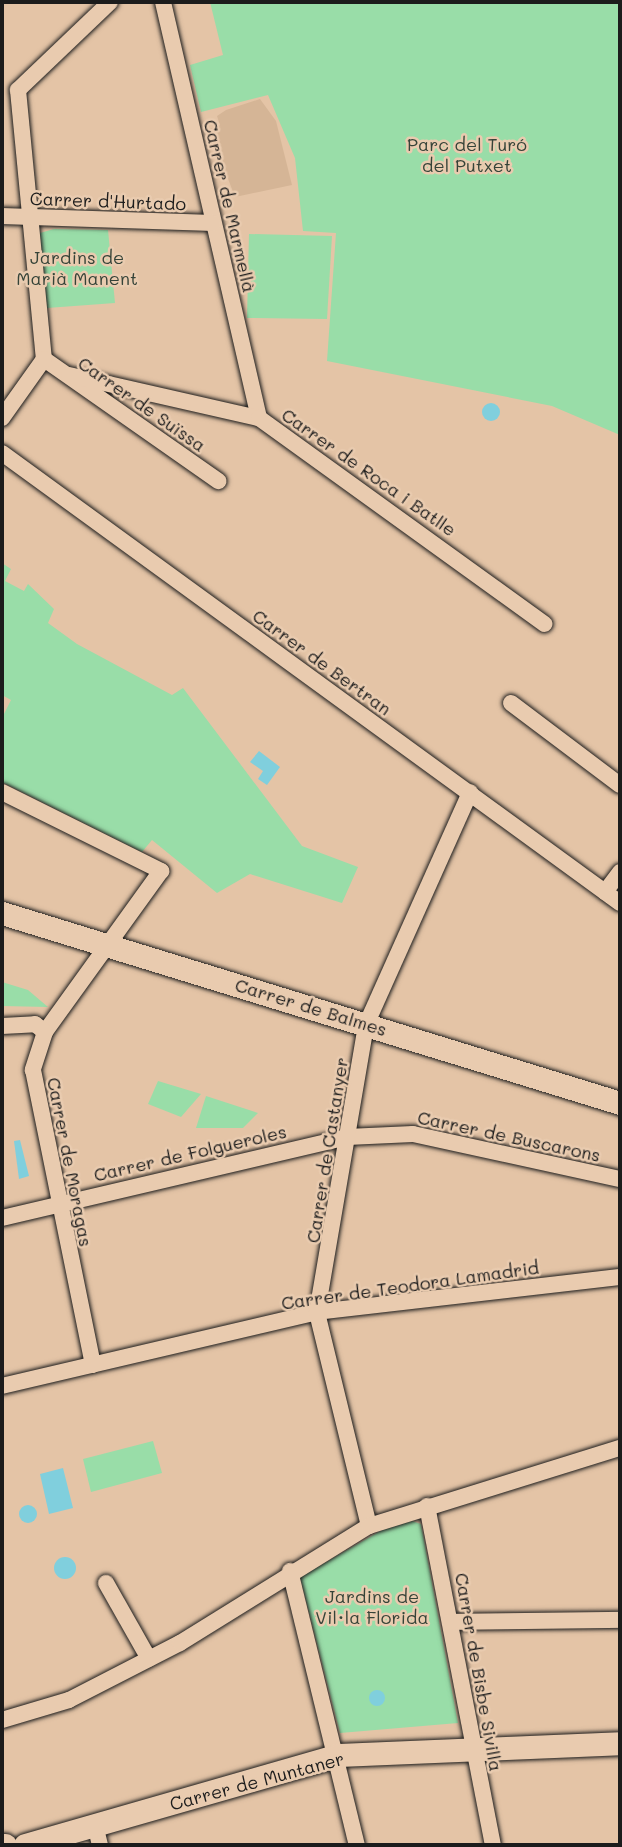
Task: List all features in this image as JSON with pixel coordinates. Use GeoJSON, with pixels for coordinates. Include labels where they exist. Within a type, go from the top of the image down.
{"type":"FeatureCollection","features":[{"type":"Feature","properties":{"kind":"main road","name":"Carrer de Balmes"},"geometry":{"type":"LineString","coordinates":[[2,913],[620,1103]]}},
{"type":"Feature","properties":{"kind":"main road","name":"Carrer de Muntaner"},"geometry":{"type":"LineString","coordinates":[[25,1845],[97,1835],[338,1755],[473,1745],[620,1743]]}},
{"type":"Feature","properties":{"kind":"street"},"geometry":{"type":"LineString","coordinates":[[2,418],[44,359],[10,88],[110,2]]}},
{"type":"Feature","properties":{"kind":"street","name":"Carrer de Marmellà"},"geometry":{"type":"LineString","coordinates":[[163,2],[259,418]]}},
{"type":"Feature","properties":{"kind":"street","name":"Carrer d'Hurtado"},"geometry":{"type":"LineString","coordinates":[[2,216],[213,223]]}},
{"type":"Feature","properties":{"kind":"street","name":"Carrer de Suïssa"},"geometry":{"type":"LineString","coordinates":[[44,359],[218,481]]}},
{"type":"Feature","properties":{"kind":"street","name":"Carrer de Roca i Batlle"},"geometry":{"type":"LineString","coordinates":[[69,375],[259,418],[545,624]]}},
{"type":"Feature","properties":{"kind":"street","name":"Carrer de Bertran"},"geometry":{"type":"LineString","coordinates":[[2,453],[620,903]]}},
{"type":"Feature","properties":{"kind":"street"},"geometry":{"type":"LineString","coordinates":[[511,703],[620,785]]}},
{"type":"Feature","properties":{"kind":"street","name":"Carrer de Moragas"},"geometry":{"type":"LineString","coordinates":[[2,792],[161,872],[45,1032],[33,1081],[93,1365]]}},
{"type":"Feature","properties":{"kind":"street","name":"Carrer de Castanyer"},"geometry":{"type":"LineString","coordinates":[[369,1526],[317,1312],[366,1025],[470,792]]}},
{"type":"Feature","properties":{"kind":"street"},"geometry":{"type":"LineString","coordinates":[[605,892],[620,872]]}},
{"type":"Feature","properties":{"kind":"street"},"geometry":{"type":"LineString","coordinates":[[2,1026],[35,1024],[45,1032]]}},
{"type":"Feature","properties":{"kind":"street","name":"Carrer de Buscarons"},"geometry":{"type":"LineString","coordinates":[[347,1137],[413,1134],[620,1179]]}},
{"type":"Feature","properties":{"kind":"street","name":"Carrer de Folgueroles"},"geometry":{"type":"LineString","coordinates":[[2,1218],[347,1137]]}},
{"type":"Feature","properties":{"kind":"street","name":"Carrer de Teodora Lamadrid"},"geometry":{"type":"LineString","coordinates":[[2,1386],[317,1312],[620,1277]]}},
{"type":"Feature","properties":{"kind":"street"},"geometry":{"type":"LineString","coordinates":[[2,1720],[69,1700],[149,1659],[290,1571],[369,1526],[620,1448]]}},
{"type":"Feature","properties":{"kind":"street","name":"Carrer de Bisbe Sivilla"},"geometry":{"type":"LineString","coordinates":[[428,1506],[493,1845]]}},
{"type":"Feature","properties":{"kind":"street"},"geometry":{"type":"LineString","coordinates":[[290,1571],[338,1755],[357,1845]]}},
{"type":"Feature","properties":{"kind":"street"},"geometry":{"type":"LineString","coordinates":[[106,1583],[149,1659]]}},
{"type":"Feature","properties":{"kind":"street"},"geometry":{"type":"LineString","coordinates":[[450,1622],[620,1620]]}},
{"type":"Feature","properties":{"kind":"shaded area"},"geometry":{"type":"Polygon","coordinates":[[[260,99],[276,121],[292,185],[235,197],[209,129],[220,125],[217,116],[226,110],[260,99]]]}},
{"type":"Feature","properties":{"kind":"green space","name":"Parc del Turó del Putxet"},"geometry":{"type":"Polygon","coordinates":[[[210,2],[620,2],[620,435],[552,406],[327,361],[336,233],[303,231],[295,158],[268,95],[201,112],[190,65],[223,55],[210,2]]]}},
{"type":"Feature","properties":{"kind":"green space","name":"Jardins de Marià Manent"},"geometry":{"type":"Polygon","coordinates":[[[54,229],[108,230],[115,303],[47,308],[40,233],[54,229]]]}},
{"type":"Feature","properties":{"kind":"green space"},"geometry":{"type":"Polygon","coordinates":[[[249,234],[332,236],[327,319],[247,318],[249,234]]]}},
{"type":"Feature","properties":{"kind":"green space"},"geometry":{"type":"Polygon","coordinates":[[[2,563],[11,569],[5,581],[24,591],[28,584],[54,609],[48,623],[77,644],[172,695],[183,688],[302,846],[358,867],[342,903],[250,874],[217,893],[152,840],[142,852],[2,782],[2,718],[11,700],[2,695],[2,563]]]}},
{"type":"Feature","properties":{"kind":"green space"},"geometry":{"type":"Polygon","coordinates":[[[2,982],[28,990],[48,1007],[2,1006],[2,982]]]}},
{"type":"Feature","properties":{"kind":"green space"},"geometry":{"type":"Polygon","coordinates":[[[158,1081],[201,1094],[181,1117],[148,1104],[158,1081]]]}},
{"type":"Feature","properties":{"kind":"green space"},"geometry":{"type":"Polygon","coordinates":[[[206,1096],[258,1113],[243,1128],[196,1128],[206,1096]]]}},
{"type":"Feature","properties":{"kind":"green space"},"geometry":{"type":"Polygon","coordinates":[[[153,1441],[162,1473],[91,1492],[83,1459],[153,1441]]]}},
{"type":"Feature","properties":{"kind":"green space","name":"Jardins de Vil·la Florida"},"geometry":{"type":"Polygon","coordinates":[[[412,1521],[421,1524],[458,1723],[340,1733],[300,1577],[382,1530],[412,1521]]]}},
{"type":"Feature","properties":{"kind":"water"},"geometry":{"type":"Polygon","coordinates":[[[491,403],[499,408],[500,412],[495,420],[491,421],[483,416],[482,412],[487,404],[491,403]]]}},
{"type":"Feature","properties":{"kind":"water"},"geometry":{"type":"Polygon","coordinates":[[[259,751],[280,767],[267,785],[258,779],[263,771],[250,762],[259,751]]]}},
{"type":"Feature","properties":{"kind":"water"},"geometry":{"type":"Polygon","coordinates":[[[20,1140],[29,1176],[19,1179],[14,1141],[20,1140]]]}},
{"type":"Feature","properties":{"kind":"water"},"geometry":{"type":"Polygon","coordinates":[[[63,1468],[73,1508],[49,1514],[40,1474],[63,1468]]]}},
{"type":"Feature","properties":{"kind":"water"},"geometry":{"type":"Polygon","coordinates":[[[24,1505],[32,1505],[37,1514],[35,1521],[24,1523],[19,1518],[19,1510],[24,1505]]]}},
{"type":"Feature","properties":{"kind":"water"},"geometry":{"type":"Polygon","coordinates":[[[65,1557],[73,1560],[76,1568],[73,1576],[65,1579],[57,1576],[54,1568],[57,1560],[65,1557]]]}},
{"type":"Feature","properties":{"kind":"water"},"geometry":{"type":"Polygon","coordinates":[[[377,1690],[383,1692],[383,1704],[377,1706],[371,1704],[369,1698],[371,1692],[377,1690]]]}}]}
